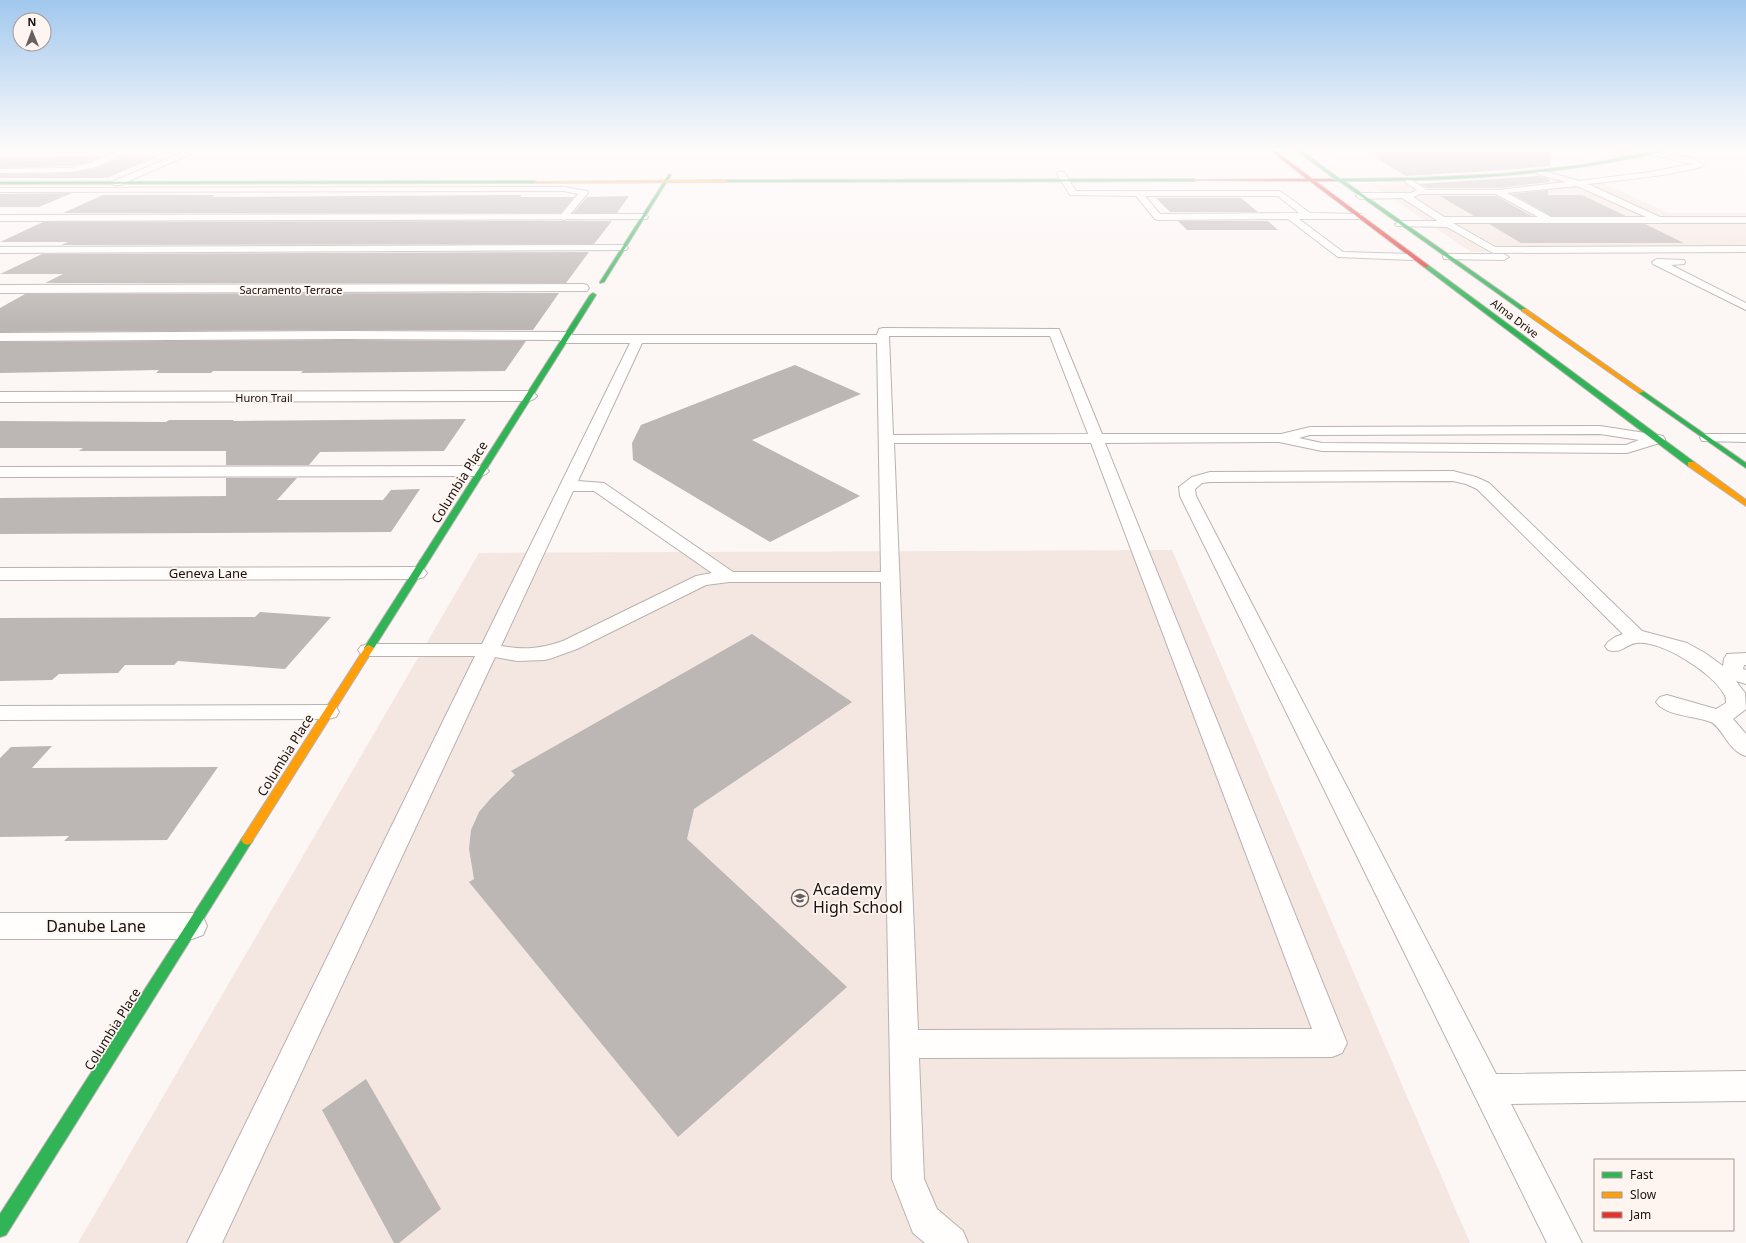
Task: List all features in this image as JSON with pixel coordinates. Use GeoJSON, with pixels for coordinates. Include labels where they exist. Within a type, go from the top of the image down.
{"type":"FeatureCollection","features":[{"type":"Feature","properties":{"kind":"main road","name":"Columbia Place"},"geometry":{"type":"LineString","coordinates":[[0,1229],[566,338],[593,286],[623,248],[649,208]]}},
{"type":"Feature","properties":{"kind":"main road","name":"Alma Drive"},"geometry":{"type":"LineString","coordinates":[[1347,208],[1412,257],[1665,439],[1746,504]]}},
{"type":"Feature","properties":{"kind":"main road","name":"Alma Drive"},"geometry":{"type":"LineString","coordinates":[[1377,208],[1448,257],[1700,438],[1746,466]]}},
{"type":"Feature","properties":{"kind":"main road"},"geometry":{"type":"LineString","coordinates":[[1412,257],[1448,257]]}},
{"type":"Feature","properties":{"kind":"main road"},"geometry":{"type":"LineString","coordinates":[[609,284],[607,291],[593,286],[609,284]]}},
{"type":"Feature","properties":{"kind":"street"},"geometry":{"type":"LineString","coordinates":[[0,218],[643,217]]}},
{"type":"Feature","properties":{"kind":"street","name":"Sacramento Terrace"},"geometry":{"type":"LineString","coordinates":[[0,289],[593,286]]}},
{"type":"Feature","properties":{"kind":"street","name":"Huron Trail"},"geometry":{"type":"LineString","coordinates":[[0,397],[529,396]]}},
{"type":"Feature","properties":{"kind":"street","name":"Geneva Lane"},"geometry":{"type":"LineString","coordinates":[[0,574],[417,573]]}},
{"type":"Feature","properties":{"kind":"street","name":"Danube Lane"},"geometry":{"type":"LineString","coordinates":[[0,926],[192,926]]}},
{"type":"Feature","properties":{"kind":"lane"},"geometry":{"type":"LineString","coordinates":[[563,217],[571,208]]}},
{"type":"Feature","properties":{"kind":"lane"},"geometry":{"type":"LineString","coordinates":[[1151,208],[1158,217],[1358,216]]}},
{"type":"Feature","properties":{"kind":"lane"},"geometry":{"type":"LineString","coordinates":[[1298,208],[1308,216]]}},
{"type":"Feature","properties":{"kind":"lane"},"geometry":{"type":"LineString","coordinates":[[1424,208],[1493,250],[1746,249]]}},
{"type":"Feature","properties":{"kind":"lane"},"geometry":{"type":"LineString","coordinates":[[1527,208],[1549,220]]}},
{"type":"Feature","properties":{"kind":"lane"},"geometry":{"type":"LineString","coordinates":[[1633,208],[1659,220]]}},
{"type":"Feature","properties":{"kind":"lane"},"geometry":{"type":"LineString","coordinates":[[1290,216],[1341,255],[1412,257]]}},
{"type":"Feature","properties":{"kind":"lane"},"geometry":{"type":"LineString","coordinates":[[1400,224],[1549,220],[1746,220]]}},
{"type":"Feature","properties":{"kind":"lane"},"geometry":{"type":"LineString","coordinates":[[0,250],[623,248]]}},
{"type":"Feature","properties":{"kind":"lane"},"geometry":{"type":"LineString","coordinates":[[1448,257],[1494,257],[1527,260]]}},
{"type":"Feature","properties":{"kind":"lane"},"geometry":{"type":"LineString","coordinates":[[1688,262],[1654,262],[1746,307]]}},
{"type":"Feature","properties":{"kind":"lane"},"geometry":{"type":"LineString","coordinates":[[903,1044],[1332,1043],[1055,332],[883,332],[903,1044],[908,1179],[925,1221],[951,1243]]}},
{"type":"Feature","properties":{"kind":"lane"},"geometry":{"type":"LineString","coordinates":[[0,337],[344,335],[638,339],[883,339]]}},
{"type":"Feature","properties":{"kind":"lane"},"geometry":{"type":"LineString","coordinates":[[204,1243],[638,339]]}},
{"type":"Feature","properties":{"kind":"lane"},"geometry":{"type":"LineString","coordinates":[[886,439],[1279,438],[1322,447],[1627,449],[1665,439]]}},
{"type":"Feature","properties":{"kind":"lane"},"geometry":{"type":"LineString","coordinates":[[1700,438],[1746,438]]}},
{"type":"Feature","properties":{"kind":"lane"},"geometry":{"type":"LineString","coordinates":[[0,472],[481,471]]}},
{"type":"Feature","properties":{"kind":"lane"},"geometry":{"type":"LineString","coordinates":[[1565,1243],[1188,496],[1187,487],[1197,480],[1210,477],[1453,476],[1471,480],[1483,486],[1636,636]]}},
{"type":"Feature","properties":{"kind":"lane"},"geometry":{"type":"LineString","coordinates":[[568,486],[598,486],[729,576]]}},
{"type":"Feature","properties":{"kind":"lane"},"geometry":{"type":"LineString","coordinates":[[368,650],[489,650],[517,655],[545,654],[570,645],[702,580],[729,576],[890,577]]}},
{"type":"Feature","properties":{"kind":"lane"},"geometry":{"type":"LineString","coordinates":[[1615,646],[1622,641],[1636,636],[1661,640],[1683,648],[1699,658],[1736,671],[1735,692],[1737,706],[1719,717]]}},
{"type":"Feature","properties":{"kind":"lane"},"geometry":{"type":"LineString","coordinates":[[1667,702],[1693,711],[1719,717],[1746,748]]}},
{"type":"Feature","properties":{"kind":"lane"},"geometry":{"type":"LineString","coordinates":[[0,713],[328,712]]}},
{"type":"Feature","properties":{"kind":"lane"},"geometry":{"type":"LineString","coordinates":[[1487,1089],[1746,1086]]}},
{"type":"Feature","properties":{"kind":"shaded area"},"geometry":{"type":"Polygon","coordinates":[[[1406,208],[1658,208],[1669,213],[1746,213],[1746,253],[1471,252],[1406,208]]]}},
{"type":"Feature","properties":{"kind":"shaded area","name":"Academy High School"},"geometry":{"type":"Polygon","coordinates":[[[1172,550],[1470,1243],[78,1243],[479,553],[1172,550]]]}},
{"type":"Feature","properties":{"kind":"building"},"geometry":{"type":"Polygon","coordinates":[[[74,208],[565,208],[561,213],[63,213],[74,208]]]}},
{"type":"Feature","properties":{"kind":"building"},"geometry":{"type":"Polygon","coordinates":[[[577,208],[621,208],[617,213],[573,213],[577,208]]]}},
{"type":"Feature","properties":{"kind":"building"},"geometry":{"type":"Polygon","coordinates":[[[1166,208],[1253,208],[1258,212],[1170,212],[1166,208]]]}},
{"type":"Feature","properties":{"kind":"building"},"geometry":{"type":"Polygon","coordinates":[[[1460,208],[1518,208],[1532,216],[1474,216],[1460,208]]]}},
{"type":"Feature","properties":{"kind":"building"},"geometry":{"type":"Polygon","coordinates":[[[1537,208],[1609,208],[1626,216],[1551,216],[1537,208]]]}},
{"type":"Feature","properties":{"kind":"building"},"geometry":{"type":"Polygon","coordinates":[[[612,221],[594,244],[61,245],[68,242],[0,242],[43,222],[612,221]]]}},
{"type":"Feature","properties":{"kind":"building"},"geometry":{"type":"Polygon","coordinates":[[[1178,221],[1268,221],[1278,230],[1187,230],[1178,221]]]}},
{"type":"Feature","properties":{"kind":"building"},"geometry":{"type":"Polygon","coordinates":[[[1489,224],[1645,224],[1684,243],[1521,243],[1489,224]]]}},
{"type":"Feature","properties":{"kind":"building"},"geometry":{"type":"Polygon","coordinates":[[[589,252],[566,283],[45,283],[63,274],[0,274],[42,254],[589,252]]]}},
{"type":"Feature","properties":{"kind":"building"},"geometry":{"type":"Polygon","coordinates":[[[559,293],[533,330],[0,332],[0,308],[25,294],[559,293]]]}},
{"type":"Feature","properties":{"kind":"building"},"geometry":{"type":"Polygon","coordinates":[[[344,340],[526,341],[505,371],[301,373],[303,371],[213,371],[211,373],[156,373],[159,370],[0,373],[0,342],[344,340]]]}},
{"type":"Feature","properties":{"kind":"building"},"geometry":{"type":"Polygon","coordinates":[[[795,365],[861,394],[752,440],[860,496],[770,542],[633,460],[632,443],[641,425],[795,365]]]}},
{"type":"Feature","properties":{"kind":"building"},"geometry":{"type":"Polygon","coordinates":[[[466,419],[444,451],[320,452],[309,465],[226,465],[226,451],[79,451],[83,448],[0,448],[0,421],[166,422],[169,420],[234,420],[233,421],[466,419]]]}},
{"type":"Feature","properties":{"kind":"building"},"geometry":{"type":"Polygon","coordinates":[[[226,478],[297,478],[277,500],[383,500],[391,490],[420,489],[391,532],[0,534],[0,498],[226,496],[226,478]]]}},
{"type":"Feature","properties":{"kind":"building"},"geometry":{"type":"Polygon","coordinates":[[[260,612],[331,617],[285,669],[178,661],[174,665],[125,665],[118,673],[59,674],[52,680],[0,681],[0,618],[255,617],[260,612]]]}},
{"type":"Feature","properties":{"kind":"building"},"geometry":{"type":"Polygon","coordinates":[[[752,634],[852,702],[694,809],[687,839],[847,987],[678,1137],[469,882],[474,879],[469,849],[471,830],[479,812],[515,775],[511,771],[752,634]]]}},
{"type":"Feature","properties":{"kind":"building"},"geometry":{"type":"Polygon","coordinates":[[[52,746],[32,768],[218,767],[167,840],[64,841],[69,836],[0,837],[0,758],[11,747],[52,746]]]}},
{"type":"Feature","properties":{"kind":"building"},"geometry":{"type":"Polygon","coordinates":[[[366,1079],[441,1209],[399,1243],[394,1243],[322,1110],[366,1079]]]}},
{"type":"Feature","properties":{"kind":"traffic: fast"},"geometry":{"type":"LineString","coordinates":[[602,282],[648,208]]}},
{"type":"Feature","properties":{"kind":"traffic: fast"},"geometry":{"type":"LineString","coordinates":[[1379,208],[1524,310]]}},
{"type":"Feature","properties":{"kind":"traffic: fast"},"geometry":{"type":"LineString","coordinates":[[1426,266],[1691,464]]}},
{"type":"Feature","properties":{"kind":"traffic: fast"},"geometry":{"type":"LineString","coordinates":[[369,648],[593,295]]}},
{"type":"Feature","properties":{"kind":"traffic: fast"},"geometry":{"type":"LineString","coordinates":[[1641,392],[1746,466]]}},
{"type":"Feature","properties":{"kind":"traffic: fast"},"geometry":{"type":"LineString","coordinates":[[0,1229],[247,840]]}},
{"type":"Feature","properties":{"kind":"traffic: slow"},"geometry":{"type":"LineString","coordinates":[[1524,310],[1641,392]]}},
{"type":"Feature","properties":{"kind":"traffic: slow"},"geometry":{"type":"LineString","coordinates":[[1691,464],[1746,504]]}},
{"type":"Feature","properties":{"kind":"traffic: slow"},"geometry":{"type":"LineString","coordinates":[[247,840],[369,648]]}},
{"type":"Feature","properties":{"kind":"traffic: jam"},"geometry":{"type":"LineString","coordinates":[[1349,208],[1426,266]]}},
{"type":"Feature","properties":{"kind":"place","name":"Academy High School"},"geometry":{"type":"Point","coordinates":[800,898]}}]}
